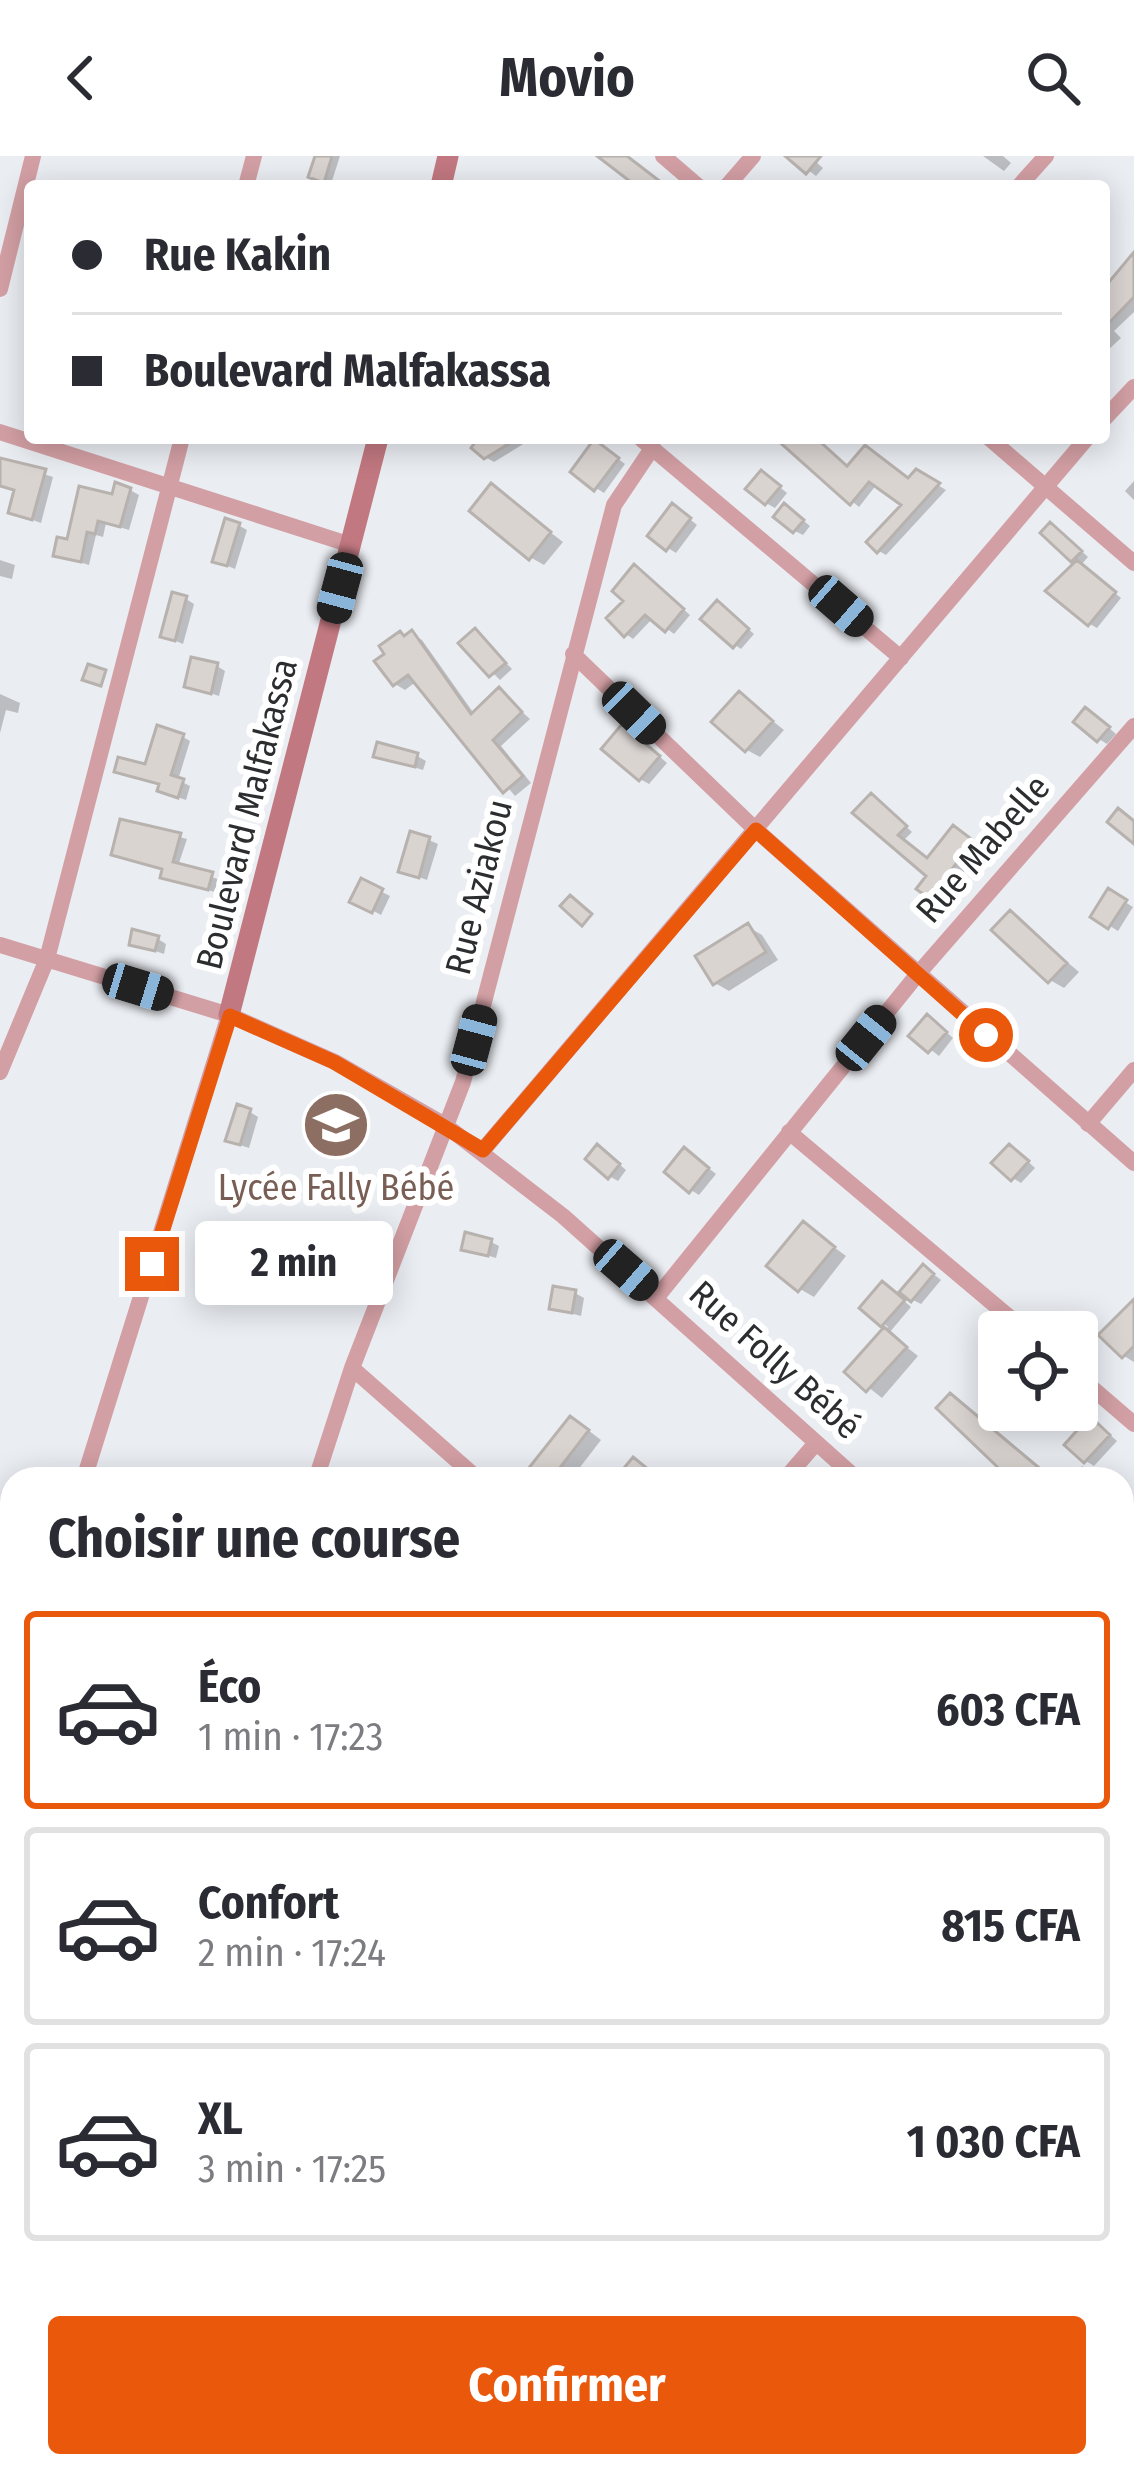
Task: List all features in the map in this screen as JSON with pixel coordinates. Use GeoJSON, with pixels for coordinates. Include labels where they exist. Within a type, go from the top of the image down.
{"type":"FeatureCollection","features":[{"type":"Feature","properties":{"kind":"street"},"geometry":{"type":"LineString","coordinates":[[663,156],[691,180]]}},
{"type":"Feature","properties":{"kind":"street"},"geometry":{"type":"LineString","coordinates":[[733,180],[753,156]]}},
{"type":"Feature","properties":{"kind":"street"},"geometry":{"type":"LineString","coordinates":[[1024,180],[1046,156]]}},
{"type":"Feature","properties":{"kind":"street"},"geometry":{"type":"LineString","coordinates":[[0,289],[24,192]]}},
{"type":"Feature","properties":{"kind":"street"},"geometry":{"type":"LineString","coordinates":[[1110,413],[1134,387]]}},
{"type":"Feature","properties":{"kind":"street"},"geometry":{"type":"LineString","coordinates":[[40,444],[351,545]]}},
{"type":"Feature","properties":{"kind":"street"},"geometry":{"type":"LineString","coordinates":[[0,1072],[47,959],[180,444]]}},
{"type":"Feature","properties":{"kind":"street","name":"Boulevard Malfakassa"},"geometry":{"type":"LineString","coordinates":[[88,1467],[230,1016],[376,444]]}},
{"type":"Feature","properties":{"kind":"street","name":"Rue Aziakou"},"geometry":{"type":"LineString","coordinates":[[320,1467],[352,1368],[463,1082],[614,505],[645,444]]}},
{"type":"Feature","properties":{"kind":"street"},"geometry":{"type":"LineString","coordinates":[[647,444],[901,658]]}},
{"type":"Feature","properties":{"kind":"street"},"geometry":{"type":"LineString","coordinates":[[996,444],[1134,563]]}},
{"type":"Feature","properties":{"kind":"street"},"geometry":{"type":"LineString","coordinates":[[483,1150],[1082,444]]}},
{"type":"Feature","properties":{"kind":"street"},"geometry":{"type":"LineString","coordinates":[[573,654],[756,830],[1134,1163]]}},
{"type":"Feature","properties":{"kind":"street","name":"Rue Mabelle"},"geometry":{"type":"LineString","coordinates":[[657,1297],[917,975],[1134,727]]}},
{"type":"Feature","properties":{"kind":"street","name":"Rue Folly Bébé"},"geometry":{"type":"LineString","coordinates":[[0,945],[230,1016],[334,1062],[446,1125],[483,1150],[657,1297],[843,1467]]}},
{"type":"Feature","properties":{"kind":"street"},"geometry":{"type":"LineString","coordinates":[[1088,1124],[1134,1070]]}},
{"type":"Feature","properties":{"kind":"street"},"geometry":{"type":"LineString","coordinates":[[789,1132],[1002,1311]]}},
{"type":"Feature","properties":{"kind":"street"},"geometry":{"type":"LineString","coordinates":[[352,1368],[464,1467]]}},
{"type":"Feature","properties":{"kind":"street"},"geometry":{"type":"LineString","coordinates":[[1098,1393],[1134,1424]]}},
{"type":"Feature","properties":{"kind":"street"},"geometry":{"type":"LineString","coordinates":[[795,1467],[816,1443]]}},
{"type":"Feature","properties":{"kind":"building"},"geometry":{"type":"Polygon","coordinates":[[[315,156],[332,156],[325,180],[308,177],[315,156]]]}},
{"type":"Feature","properties":{"kind":"building"},"geometry":{"type":"Polygon","coordinates":[[[597,156],[627,156],[658,180],[628,180],[597,156]]]}},
{"type":"Feature","properties":{"kind":"building"},"geometry":{"type":"Polygon","coordinates":[[[785,156],[821,156],[806,174],[785,156]]]}},
{"type":"Feature","properties":{"kind":"building"},"geometry":{"type":"Polygon","coordinates":[[[1134,252],[1134,297],[1110,322],[1110,281],[1134,252]]]}},
{"type":"Feature","properties":{"kind":"building"},"geometry":{"type":"Polygon","coordinates":[[[474,444],[508,444],[484,459],[471,448],[474,444]]]}},
{"type":"Feature","properties":{"kind":"building"},"geometry":{"type":"Polygon","coordinates":[[[590,444],[601,444],[619,458],[594,491],[570,472],[590,444]]]}},
{"type":"Feature","properties":{"kind":"building"},"geometry":{"type":"Polygon","coordinates":[[[782,444],[823,444],[847,466],[865,445],[908,478],[916,469],[940,483],[877,553],[866,542],[901,505],[869,482],[850,505],[782,444]]]}},
{"type":"Feature","properties":{"kind":"building"},"geometry":{"type":"Polygon","coordinates":[[[0,458],[46,469],[32,520],[8,513],[14,490],[0,486],[0,458]]]}},
{"type":"Feature","properties":{"kind":"building"},"geometry":{"type":"Polygon","coordinates":[[[761,470],[781,486],[765,505],[745,489],[761,470]]]}},
{"type":"Feature","properties":{"kind":"building"},"geometry":{"type":"Polygon","coordinates":[[[115,482],[131,488],[120,527],[98,521],[95,534],[87,532],[81,562],[53,556],[57,537],[67,539],[79,486],[112,494],[115,482]]]}},
{"type":"Feature","properties":{"kind":"building"},"geometry":{"type":"Polygon","coordinates":[[[491,483],[551,532],[529,560],[469,511],[491,483]]]}},
{"type":"Feature","properties":{"kind":"building"},"geometry":{"type":"Polygon","coordinates":[[[672,503],[691,518],[666,551],[647,536],[672,503]]]}},
{"type":"Feature","properties":{"kind":"building"},"geometry":{"type":"Polygon","coordinates":[[[784,503],[804,520],[793,533],[773,517],[784,503]]]}},
{"type":"Feature","properties":{"kind":"building"},"geometry":{"type":"Polygon","coordinates":[[[225,518],[240,523],[227,566],[212,562],[225,518]]]}},
{"type":"Feature","properties":{"kind":"building"},"geometry":{"type":"Polygon","coordinates":[[[1050,522],[1082,551],[1071,562],[1040,533],[1050,522]]]}},
{"type":"Feature","properties":{"kind":"building"},"geometry":{"type":"Polygon","coordinates":[[[1077,560],[1116,592],[1088,626],[1045,591],[1077,560]]]}},
{"type":"Feature","properties":{"kind":"building"},"geometry":{"type":"Polygon","coordinates":[[[634,564],[684,609],[665,632],[645,615],[624,637],[606,618],[623,601],[612,591],[634,564]]]}},
{"type":"Feature","properties":{"kind":"building"},"geometry":{"type":"Polygon","coordinates":[[[172,592],[187,596],[175,641],[160,637],[172,592]]]}},
{"type":"Feature","properties":{"kind":"building"},"geometry":{"type":"Polygon","coordinates":[[[717,600],[749,629],[733,648],[700,619],[717,600]]]}},
{"type":"Feature","properties":{"kind":"building"},"geometry":{"type":"Polygon","coordinates":[[[475,628],[506,663],[489,677],[458,643],[475,628]]]}},
{"type":"Feature","properties":{"kind":"building"},"geometry":{"type":"Polygon","coordinates":[[[412,630],[471,714],[499,687],[522,712],[493,740],[523,776],[503,793],[408,675],[393,686],[374,661],[384,654],[379,646],[400,631],[404,636],[412,630]]]}},
{"type":"Feature","properties":{"kind":"building"},"geometry":{"type":"Polygon","coordinates":[[[191,657],[218,663],[211,694],[184,687],[191,657]]]}},
{"type":"Feature","properties":{"kind":"building"},"geometry":{"type":"Polygon","coordinates":[[[88,664],[106,670],[101,686],[82,680],[88,664]]]}},
{"type":"Feature","properties":{"kind":"building"},"geometry":{"type":"Polygon","coordinates":[[[739,691],[773,721],[745,752],[711,722],[739,691]]]}},
{"type":"Feature","properties":{"kind":"building"},"geometry":{"type":"Polygon","coordinates":[[[1085,707],[1110,727],[1097,742],[1073,722],[1085,707]]]}},
{"type":"Feature","properties":{"kind":"building"},"geometry":{"type":"Polygon","coordinates":[[[622,724],[660,756],[639,781],[601,749],[622,724]]]}},
{"type":"Feature","properties":{"kind":"building"},"geometry":{"type":"Polygon","coordinates":[[[157,725],[184,734],[171,775],[184,779],[178,798],[157,791],[159,784],[114,772],[118,757],[145,764],[157,725]]]}},
{"type":"Feature","properties":{"kind":"building"},"geometry":{"type":"Polygon","coordinates":[[[377,742],[418,753],[415,767],[373,757],[377,742]]]}},
{"type":"Feature","properties":{"kind":"building"},"geometry":{"type":"Polygon","coordinates":[[[871,793],[907,826],[898,835],[927,858],[953,825],[974,841],[948,874],[942,889],[952,896],[944,909],[916,889],[926,876],[852,813],[871,793]]]}},
{"type":"Feature","properties":{"kind":"building"},"geometry":{"type":"Polygon","coordinates":[[[1118,808],[1134,821],[1134,844],[1107,822],[1118,808]]]}},
{"type":"Feature","properties":{"kind":"building"},"geometry":{"type":"Polygon","coordinates":[[[120,819],[181,833],[173,862],[213,872],[208,890],[160,878],[162,869],[111,855],[120,819]]]}},
{"type":"Feature","properties":{"kind":"building"},"geometry":{"type":"Polygon","coordinates":[[[410,831],[430,837],[419,878],[398,872],[410,831]]]}},
{"type":"Feature","properties":{"kind":"building"},"geometry":{"type":"Polygon","coordinates":[[[361,878],[383,889],[372,913],[349,902],[361,878]]]}},
{"type":"Feature","properties":{"kind":"building"},"geometry":{"type":"Polygon","coordinates":[[[1108,888],[1127,900],[1108,929],[1090,917],[1108,888]]]}},
{"type":"Feature","properties":{"kind":"building"},"geometry":{"type":"Polygon","coordinates":[[[570,895],[592,914],[582,926],[560,906],[570,895]]]}},
{"type":"Feature","properties":{"kind":"building"},"geometry":{"type":"Polygon","coordinates":[[[1010,910],[1067,963],[1048,983],[991,930],[1010,910]]]}},
{"type":"Feature","properties":{"kind":"building"},"geometry":{"type":"Polygon","coordinates":[[[748,923],[766,952],[713,985],[695,956],[748,923]]]}},
{"type":"Feature","properties":{"kind":"building"},"geometry":{"type":"Polygon","coordinates":[[[132,929],[159,936],[155,951],[129,945],[132,929]]]}},
{"type":"Feature","properties":{"kind":"building"},"geometry":{"type":"Polygon","coordinates":[[[927,1014],[947,1032],[928,1053],[908,1036],[927,1014]]]}},
{"type":"Feature","properties":{"kind":"building"},"geometry":{"type":"Polygon","coordinates":[[[237,1104],[251,1109],[240,1145],[225,1141],[237,1104]]]}},
{"type":"Feature","properties":{"kind":"building"},"geometry":{"type":"Polygon","coordinates":[[[597,1144],[620,1164],[608,1179],[585,1159],[597,1144]]]}},
{"type":"Feature","properties":{"kind":"building"},"geometry":{"type":"Polygon","coordinates":[[[1009,1144],[1029,1161],[1011,1181],[991,1163],[1009,1144]]]}},
{"type":"Feature","properties":{"kind":"building"},"geometry":{"type":"Polygon","coordinates":[[[684,1147],[709,1168],[689,1193],[664,1172],[684,1147]]]}},
{"type":"Feature","properties":{"kind":"building"},"geometry":{"type":"Polygon","coordinates":[[[803,1221],[835,1247],[798,1292],[766,1266],[803,1221]]]}},
{"type":"Feature","properties":{"kind":"building"},"geometry":{"type":"Polygon","coordinates":[[[465,1232],[492,1239],[488,1256],[461,1250],[465,1232]]]}},
{"type":"Feature","properties":{"kind":"building"},"geometry":{"type":"Polygon","coordinates":[[[923,1264],[934,1274],[911,1302],[899,1292],[923,1264]]]}},
{"type":"Feature","properties":{"kind":"building"},"geometry":{"type":"Polygon","coordinates":[[[882,1281],[905,1300],[881,1327],[859,1308],[882,1281]]]}},
{"type":"Feature","properties":{"kind":"building"},"geometry":{"type":"Polygon","coordinates":[[[553,1286],[576,1290],[572,1313],[549,1309],[553,1286]]]}},
{"type":"Feature","properties":{"kind":"building"},"geometry":{"type":"Polygon","coordinates":[[[1134,1299],[1134,1346],[1122,1358],[1098,1335],[1134,1299]]]}},
{"type":"Feature","properties":{"kind":"building"},"geometry":{"type":"Polygon","coordinates":[[[884,1327],[907,1347],[866,1392],[844,1372],[884,1327]]]}},
{"type":"Feature","properties":{"kind":"building"},"geometry":{"type":"Polygon","coordinates":[[[950,1393],[978,1417],[978,1431],[995,1431],[1038,1467],[997,1467],[936,1408],[950,1393]]]}},
{"type":"Feature","properties":{"kind":"building"},"geometry":{"type":"Polygon","coordinates":[[[570,1416],[589,1430],[561,1467],[530,1467],[570,1416]]]}},
{"type":"Feature","properties":{"kind":"building"},"geometry":{"type":"Polygon","coordinates":[[[1098,1424],[1110,1435],[1084,1463],[1064,1445],[1077,1431],[1098,1431],[1098,1424]]]}},
{"type":"Feature","properties":{"kind":"building"},"geometry":{"type":"Polygon","coordinates":[[[633,1457],[645,1467],[625,1467],[633,1457]]]}},
{"type":"Feature","properties":{"kind":"place","name":"Lycée Fally Bébé"},"geometry":{"type":"Point","coordinates":[336,1125]}},
{"type":"Feature","properties":{"kind":"route"},"geometry":{"type":"LineString","coordinates":[[152,1264],[230,1016],[334,1062],[483,1150],[756,830],[986,1035]]}}]}
